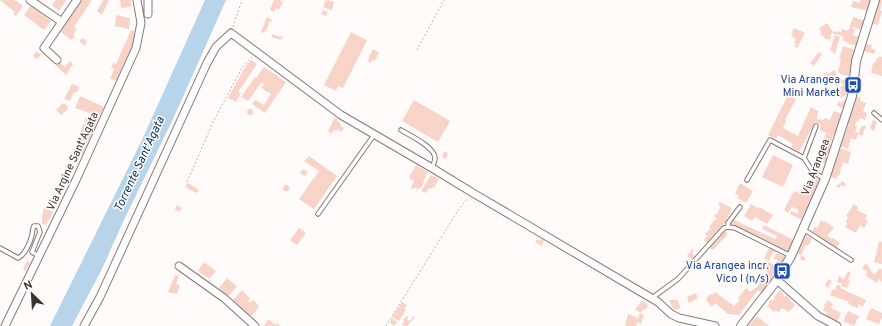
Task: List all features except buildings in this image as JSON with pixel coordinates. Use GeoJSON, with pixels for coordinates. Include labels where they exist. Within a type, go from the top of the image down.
{"type":"FeatureCollection","features":[{"type":"Feature","properties":{"kind":"street"},"geometry":{"type":"LineString","coordinates":[[30,0],[62,22]]}},
{"type":"Feature","properties":{"kind":"street"},"geometry":{"type":"LineString","coordinates":[[57,60],[44,48],[77,0]]}},
{"type":"Feature","properties":{"kind":"street","name":"Via Argine Sant'Agata"},"geometry":{"type":"LineString","coordinates":[[5,326],[76,180],[136,48],[141,23],[137,0]]}},
{"type":"Feature","properties":{"kind":"street"},"geometry":{"type":"LineString","coordinates":[[148,0],[148,14]]}},
{"type":"Feature","properties":{"kind":"street","name":"Via Arangea"},"geometry":{"type":"LineString","coordinates":[[743,325],[777,280],[791,256],[824,179],[852,96],[856,61],[875,0]]}},
{"type":"Feature","properties":{"kind":"street"},"geometry":{"type":"LineString","coordinates":[[84,326],[100,297],[207,63],[216,47],[231,33],[341,115],[374,135],[658,302],[670,314],[679,318],[715,326]]}},
{"type":"Feature","properties":{"kind":"street"},"geometry":{"type":"LineString","coordinates":[[179,266],[224,298],[255,326]]}},
{"type":"Feature","properties":{"kind":"street"},"geometry":{"type":"LineString","coordinates":[[777,280],[818,316],[837,326]]}},
{"type":"Feature","properties":{"kind":"lane"},"geometry":{"type":"LineString","coordinates":[[874,113],[882,120]]}},
{"type":"Feature","properties":{"kind":"lane"},"geometry":{"type":"LineString","coordinates":[[804,158],[816,126]]}},
{"type":"Feature","properties":{"kind":"lane"},"geometry":{"type":"LineString","coordinates":[[400,130],[426,145],[433,151],[435,158],[432,168]]}},
{"type":"Feature","properties":{"kind":"lane"},"geometry":{"type":"LineString","coordinates":[[318,214],[374,135]]}},
{"type":"Feature","properties":{"kind":"lane"},"geometry":{"type":"LineString","coordinates":[[747,180],[770,140],[804,158],[813,172],[824,179]]}},
{"type":"Feature","properties":{"kind":"lane"},"geometry":{"type":"LineString","coordinates":[[728,227],[728,223],[740,207]]}},
{"type":"Feature","properties":{"kind":"lane"},"geometry":{"type":"LineString","coordinates":[[0,248],[18,258],[22,256],[32,235],[32,229],[34,226],[38,226],[40,232],[32,252],[39,256]]}},
{"type":"Feature","properties":{"kind":"lane"},"geometry":{"type":"LineString","coordinates":[[652,299],[678,278],[724,228],[734,228],[791,256]]}},
{"type":"Feature","properties":{"kind":"lane"},"geometry":{"type":"LineString","coordinates":[[802,228],[851,260]]}},
{"type":"Feature","properties":{"kind":"path"},"geometry":{"type":"LineString","coordinates":[[231,33],[242,0]]}},
{"type":"Feature","properties":{"kind":"path"},"geometry":{"type":"LineString","coordinates":[[418,50],[444,0]]}},
{"type":"Feature","properties":{"kind":"path"},"geometry":{"type":"LineString","coordinates":[[187,182],[221,107],[242,68],[256,52]]}},
{"type":"Feature","properties":{"kind":"path"},"geometry":{"type":"LineString","coordinates":[[386,326],[459,209],[473,193]]}},
{"type":"Feature","properties":{"kind":"water","name":"Torrente Sant'Agata"},"geometry":{"type":"Polygon","coordinates":[[[205,0],[226,0],[174,117],[102,269],[72,326],[50,326],[142,140],[205,0]]]}},
{"type":"Feature","properties":{"kind":"place","name":"Via Arangea Mini Market"},"geometry":{"type":"Point","coordinates":[853,85]}},
{"type":"Feature","properties":{"kind":"place","name":"Via Arangea incr. Vico I (n/s)"},"geometry":{"type":"Point","coordinates":[782,271]}}]}
